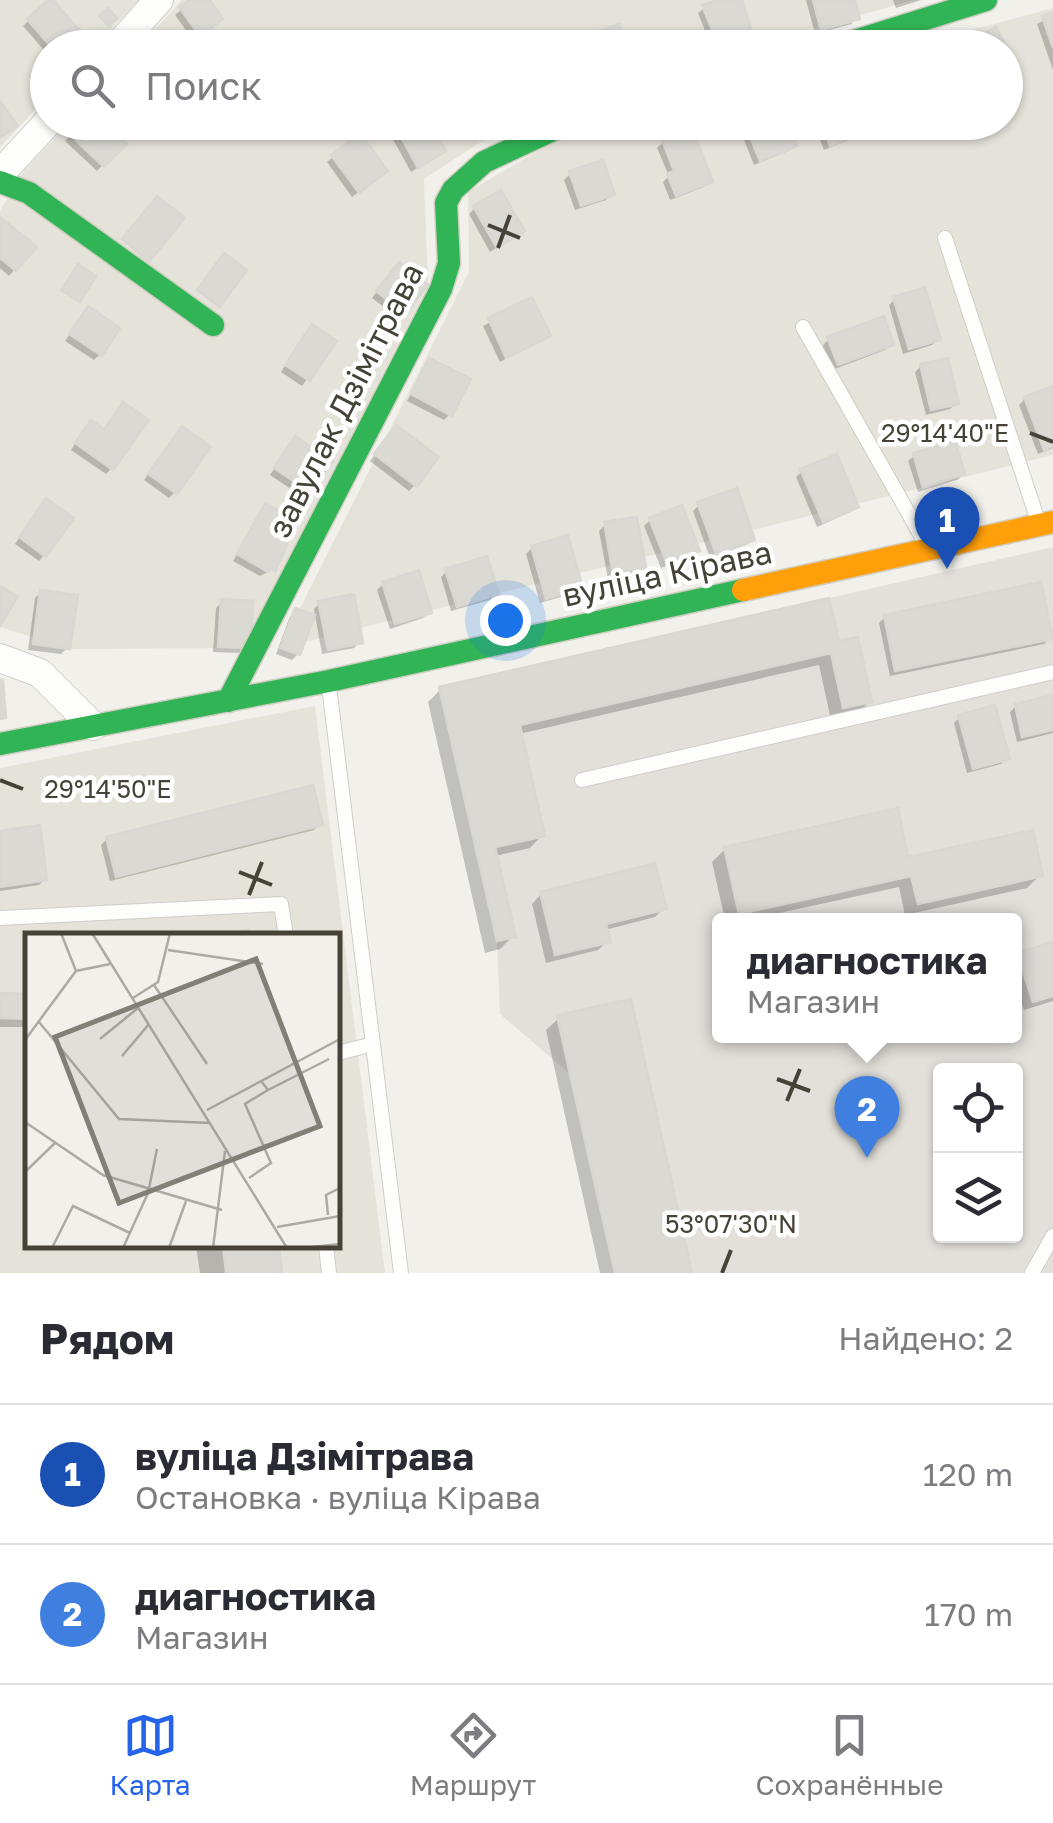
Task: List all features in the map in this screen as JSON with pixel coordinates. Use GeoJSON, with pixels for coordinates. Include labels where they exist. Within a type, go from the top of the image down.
{"type":"FeatureCollection","features":[{"type":"Feature","properties":{"kind":"street"},"geometry":{"type":"LineString","coordinates":[[132,30],[160,0]]}},
{"type":"Feature","properties":{"kind":"street"},"geometry":{"type":"LineString","coordinates":[[890,30],[986,0]]}},
{"type":"Feature","properties":{"kind":"street"},"geometry":{"type":"LineString","coordinates":[[0,174],[31,140]]}},
{"type":"Feature","properties":{"kind":"street","name":"завулак Дзімітрава"},"geometry":{"type":"LineString","coordinates":[[228,701],[442,289],[449,263],[446,203],[453,190],[484,162],[531,140]]}},
{"type":"Feature","properties":{"kind":"street"},"geometry":{"type":"LineString","coordinates":[[0,182],[29,193],[213,325]]}},
{"type":"Feature","properties":{"kind":"street","name":"вуліца Кірава"},"geometry":{"type":"LineString","coordinates":[[0,744],[328,680],[1046,523]]}},
{"type":"Feature","properties":{"kind":"street"},"geometry":{"type":"LineString","coordinates":[[0,658],[40,673],[93,726]]}},
{"type":"Feature","properties":{"kind":"lane"},"geometry":{"type":"LineString","coordinates":[[944,238],[1046,523]]}},
{"type":"Feature","properties":{"kind":"lane"},"geometry":{"type":"LineString","coordinates":[[804,327],[912,514],[929,551]]}},
{"type":"Feature","properties":{"kind":"lane"},"geometry":{"type":"LineString","coordinates":[[582,780],[1053,672]]}},
{"type":"Feature","properties":{"kind":"lane"},"geometry":{"type":"LineString","coordinates":[[328,680],[401,1273]]}},
{"type":"Feature","properties":{"kind":"lane"},"geometry":{"type":"LineString","coordinates":[[0,918],[281,904],[286,933]]}},
{"type":"Feature","properties":{"kind":"lane"},"geometry":{"type":"LineString","coordinates":[[340,1052],[373,1044]]}},
{"type":"Feature","properties":{"kind":"lane"},"geometry":{"type":"LineString","coordinates":[[1032,1273],[1053,1236]]}},
{"type":"Feature","properties":{"kind":"lane"},"geometry":{"type":"LineString","coordinates":[[326,1248],[329,1273]]}},
{"type":"Feature","properties":{"kind":"shaded area"},"geometry":{"type":"Polygon","coordinates":[[[0,0],[139,0],[110,30],[30,30],[30,115],[0,147],[0,0]]]}},
{"type":"Feature","properties":{"kind":"shaded area"},"geometry":{"type":"Polygon","coordinates":[[[182,0],[914,0],[807,30],[154,30],[182,0]]]}},
{"type":"Feature","properties":{"kind":"shaded area"},"geometry":{"type":"Polygon","coordinates":[[[1053,8],[1053,455],[280,648],[469,272],[468,192],[563,140],[1023,140],[1023,30],[971,30],[1053,8]]]}},
{"type":"Feature","properties":{"kind":"shaded area"},"geometry":{"type":"Polygon","coordinates":[[[53,140],[484,140],[424,179],[428,285],[242,648],[70,649],[0,627],[0,211],[24,171],[53,140]]]}},
{"type":"Feature","properties":{"kind":"shaded area"},"geometry":{"type":"Polygon","coordinates":[[[1053,547],[1053,1273],[615,1273],[570,1074],[500,1014],[497,941],[439,687],[1053,547]]]}},
{"type":"Feature","properties":{"kind":"shaded area"},"geometry":{"type":"Polygon","coordinates":[[[315,706],[385,1273],[0,1273],[0,768],[315,706]]]}},
{"type":"Feature","properties":{"kind":"building"},"geometry":{"type":"Polygon","coordinates":[[[53,0],[79,30],[36,30],[27,19],[53,0]]]}},
{"type":"Feature","properties":{"kind":"building"},"geometry":{"type":"Polygon","coordinates":[[[189,0],[210,0],[223,19],[208,30],[196,30],[179,7],[189,0]]]}},
{"type":"Feature","properties":{"kind":"building"},"geometry":{"type":"Polygon","coordinates":[[[742,0],[751,30],[712,30],[702,5],[742,0]]]}},
{"type":"Feature","properties":{"kind":"building"},"geometry":{"type":"Polygon","coordinates":[[[813,0],[855,0],[860,19],[821,30],[813,0]]]}},
{"type":"Feature","properties":{"kind":"building"},"geometry":{"type":"Polygon","coordinates":[[[108,8],[117,18],[109,26],[99,16],[108,8]]]}},
{"type":"Feature","properties":{"kind":"building"},"geometry":{"type":"Polygon","coordinates":[[[1053,12],[1053,48],[1042,16],[1053,12]]]}},
{"type":"Feature","properties":{"kind":"building"},"geometry":{"type":"Polygon","coordinates":[[[0,101],[18,126],[0,138],[0,101]]]}},
{"type":"Feature","properties":{"kind":"building"},"geometry":{"type":"Polygon","coordinates":[[[75,140],[123,140],[127,144],[104,167],[75,140]]]}},
{"type":"Feature","properties":{"kind":"building"},"geometry":{"type":"Polygon","coordinates":[[[351,140],[365,140],[388,171],[359,193],[331,155],[351,140]]]}},
{"type":"Feature","properties":{"kind":"building"},"geometry":{"type":"Polygon","coordinates":[[[403,140],[440,140],[446,151],[418,168],[403,140]]]}},
{"type":"Feature","properties":{"kind":"building"},"geometry":{"type":"Polygon","coordinates":[[[662,140],[697,140],[713,182],[676,196],[667,174],[674,171],[662,140]]]}},
{"type":"Feature","properties":{"kind":"building"},"geometry":{"type":"Polygon","coordinates":[[[751,140],[794,140],[797,146],[760,161],[751,140]]]}},
{"type":"Feature","properties":{"kind":"building"},"geometry":{"type":"Polygon","coordinates":[[[603,160],[615,195],[581,206],[569,171],[603,160]]]}},
{"type":"Feature","properties":{"kind":"building"},"geometry":{"type":"Polygon","coordinates":[[[501,190],[525,231],[497,248],[473,206],[501,190]]]}},
{"type":"Feature","properties":{"kind":"building"},"geometry":{"type":"Polygon","coordinates":[[[157,196],[185,218],[149,262],[122,239],[157,196]]]}},
{"type":"Feature","properties":{"kind":"building"},"geometry":{"type":"Polygon","coordinates":[[[0,217],[37,247],[16,271],[0,258],[0,217]]]}},
{"type":"Feature","properties":{"kind":"building"},"geometry":{"type":"Polygon","coordinates":[[[224,253],[247,270],[220,307],[197,290],[224,253]]]}},
{"type":"Feature","properties":{"kind":"building"},"geometry":{"type":"Polygon","coordinates":[[[399,262],[428,285],[405,314],[376,291],[399,262]]]}},
{"type":"Feature","properties":{"kind":"building"},"geometry":{"type":"Polygon","coordinates":[[[78,264],[96,276],[80,302],[61,290],[78,264]]]}},
{"type":"Feature","properties":{"kind":"building"},"geometry":{"type":"Polygon","coordinates":[[[925,287],[941,340],[909,349],[893,297],[925,287]]]}},
{"type":"Feature","properties":{"kind":"building"},"geometry":{"type":"Polygon","coordinates":[[[532,297],[551,336],[506,358],[488,318],[532,297]]]}},
{"type":"Feature","properties":{"kind":"building"},"geometry":{"type":"Polygon","coordinates":[[[88,306],[120,328],[102,356],[69,334],[88,306]]]}},
{"type":"Feature","properties":{"kind":"building"},"geometry":{"type":"Polygon","coordinates":[[[884,316],[894,345],[838,365],[827,337],[884,316]]]}},
{"type":"Feature","properties":{"kind":"building"},"geometry":{"type":"Polygon","coordinates":[[[312,324],[337,341],[310,381],[285,365],[312,324]]]}},
{"type":"Feature","properties":{"kind":"building"},"geometry":{"type":"Polygon","coordinates":[[[429,358],[471,379],[452,416],[411,394],[429,358]]]}},
{"type":"Feature","properties":{"kind":"building"},"geometry":{"type":"Polygon","coordinates":[[[948,358],[959,404],[931,410],[920,364],[948,358]]]}},
{"type":"Feature","properties":{"kind":"building"},"geometry":{"type":"Polygon","coordinates":[[[1053,386],[1053,446],[1044,450],[1024,397],[1053,386]]]}},
{"type":"Feature","properties":{"kind":"building"},"geometry":{"type":"Polygon","coordinates":[[[123,402],[149,420],[113,470],[75,443],[91,420],[104,429],[123,402]]]}},
{"type":"Feature","properties":{"kind":"building"},"geometry":{"type":"Polygon","coordinates":[[[396,425],[439,457],[417,487],[374,454],[396,425]]]}},
{"type":"Feature","properties":{"kind":"building"},"geometry":{"type":"Polygon","coordinates":[[[182,426],[211,447],[177,494],[148,474],[182,426]]]}},
{"type":"Feature","properties":{"kind":"building"},"geometry":{"type":"Polygon","coordinates":[[[295,436],[333,461],[311,493],[274,468],[295,436]]]}},
{"type":"Feature","properties":{"kind":"building"},"geometry":{"type":"Polygon","coordinates":[[[955,440],[965,474],[923,488],[913,453],[955,440]]]}},
{"type":"Feature","properties":{"kind":"building"},"geometry":{"type":"Polygon","coordinates":[[[837,454],[859,507],[823,522],[800,469],[837,454]]]}},
{"type":"Feature","properties":{"kind":"building"},"geometry":{"type":"Polygon","coordinates":[[[737,488],[755,540],[716,554],[697,502],[737,488]]]}},
{"type":"Feature","properties":{"kind":"building"},"geometry":{"type":"Polygon","coordinates":[[[46,498],[74,518],[46,557],[19,537],[46,498]]]}},
{"type":"Feature","properties":{"kind":"building"},"geometry":{"type":"Polygon","coordinates":[[[265,503],[297,521],[285,538],[287,545],[275,571],[271,568],[268,572],[237,554],[265,503]]]}},
{"type":"Feature","properties":{"kind":"building"},"geometry":{"type":"Polygon","coordinates":[[[682,505],[700,551],[667,564],[649,518],[682,505]]]}},
{"type":"Feature","properties":{"kind":"building"},"geometry":{"type":"Polygon","coordinates":[[[637,517],[646,568],[613,574],[604,522],[637,517]]]}},
{"type":"Feature","properties":{"kind":"building"},"geometry":{"type":"Polygon","coordinates":[[[568,535],[583,588],[546,599],[531,546],[568,535]]]}},
{"type":"Feature","properties":{"kind":"building"},"geometry":{"type":"Polygon","coordinates":[[[487,556],[499,594],[457,607],[445,569],[487,556]]]}},
{"type":"Feature","properties":{"kind":"building"},"geometry":{"type":"Polygon","coordinates":[[[419,570],[432,613],[395,624],[382,582],[419,570]]]}},
{"type":"Feature","properties":{"kind":"building"},"geometry":{"type":"Polygon","coordinates":[[[1041,582],[1053,639],[895,671],[884,615],[1041,582]]]}},
{"type":"Feature","properties":{"kind":"building"},"geometry":{"type":"Polygon","coordinates":[[[0,586],[18,596],[0,626],[0,586]]]}},
{"type":"Feature","properties":{"kind":"building"},"geometry":{"type":"Polygon","coordinates":[[[40,590],[78,595],[70,649],[33,644],[40,590]]]}},
{"type":"Feature","properties":{"kind":"building"},"geometry":{"type":"Polygon","coordinates":[[[354,594],[363,643],[328,650],[318,601],[354,594]]]}},
{"type":"Feature","properties":{"kind":"building"},"geometry":{"type":"Polygon","coordinates":[[[829,598],[839,641],[858,637],[872,702],[843,708],[831,653],[520,725],[545,836],[495,847],[516,937],[497,941],[439,687],[829,598]]]}},
{"type":"Feature","properties":{"kind":"building"},"geometry":{"type":"Polygon","coordinates":[[[221,599],[253,601],[251,648],[218,647],[221,599]]]}},
{"type":"Feature","properties":{"kind":"building"},"geometry":{"type":"Polygon","coordinates":[[[295,608],[315,615],[300,655],[280,648],[295,608]]]}},
{"type":"Feature","properties":{"kind":"building"},"geometry":{"type":"Polygon","coordinates":[[[0,680],[6,718],[0,719],[0,680]]]}},
{"type":"Feature","properties":{"kind":"building"},"geometry":{"type":"Polygon","coordinates":[[[1053,695],[1053,730],[1022,737],[1015,704],[1053,695]]]}},
{"type":"Feature","properties":{"kind":"building"},"geometry":{"type":"Polygon","coordinates":[[[995,705],[1010,759],[973,769],[958,715],[995,705]]]}},
{"type":"Feature","properties":{"kind":"building"},"geometry":{"type":"Polygon","coordinates":[[[313,785],[323,825],[116,877],[106,837],[313,785]]]}},
{"type":"Feature","properties":{"kind":"building"},"geometry":{"type":"Polygon","coordinates":[[[898,808],[908,857],[1033,830],[1043,876],[918,904],[911,876],[739,913],[724,847],[898,808]]]}},
{"type":"Feature","properties":{"kind":"building"},"geometry":{"type":"Polygon","coordinates":[[[40,825],[47,880],[0,887],[0,831],[40,825]]]}},
{"type":"Feature","properties":{"kind":"building"},"geometry":{"type":"Polygon","coordinates":[[[655,863],[667,909],[606,924],[611,942],[555,955],[540,892],[655,863]]]}},
{"type":"Feature","properties":{"kind":"building"},"geometry":{"type":"Polygon","coordinates":[[[1053,942],[1053,996],[1033,1002],[1022,972],[1022,952],[1053,942]]]}},
{"type":"Feature","properties":{"kind":"building"},"geometry":{"type":"Polygon","coordinates":[[[0,993],[25,994],[25,1019],[0,1018],[0,993]]]}},
{"type":"Feature","properties":{"kind":"building"},"geometry":{"type":"Polygon","coordinates":[[[631,999],[692,1273],[615,1273],[570,1074],[557,1015],[631,999]]]}},
{"type":"Feature","properties":{"kind":"building"},"geometry":{"type":"Polygon","coordinates":[[[223,1248],[279,1248],[282,1273],[226,1273],[223,1248]]]}},
{"type":"Feature","properties":{"kind":"traffic: fast"},"geometry":{"type":"LineString","coordinates":[[890,30],[986,0]]}},
{"type":"Feature","properties":{"kind":"traffic: fast"},"geometry":{"type":"LineString","coordinates":[[228,701],[441,289],[449,263],[446,203],[453,190],[484,162],[531,140]]}},
{"type":"Feature","properties":{"kind":"traffic: fast"},"geometry":{"type":"LineString","coordinates":[[0,182],[29,193],[213,325]]}},
{"type":"Feature","properties":{"kind":"traffic: fast"},"geometry":{"type":"LineString","coordinates":[[0,744],[329,681],[743,590]]}},
{"type":"Feature","properties":{"kind":"traffic: slow"},"geometry":{"type":"LineString","coordinates":[[743,590],[1053,522]]}},
{"type":"Feature","properties":{"kind":"place","name":"вуліца Дзімітрава"},"geometry":{"type":"Point","coordinates":[947,569]}},
{"type":"Feature","properties":{"kind":"place","name":"диагностика"},"geometry":{"type":"Point","coordinates":[867,1158]}}]}
